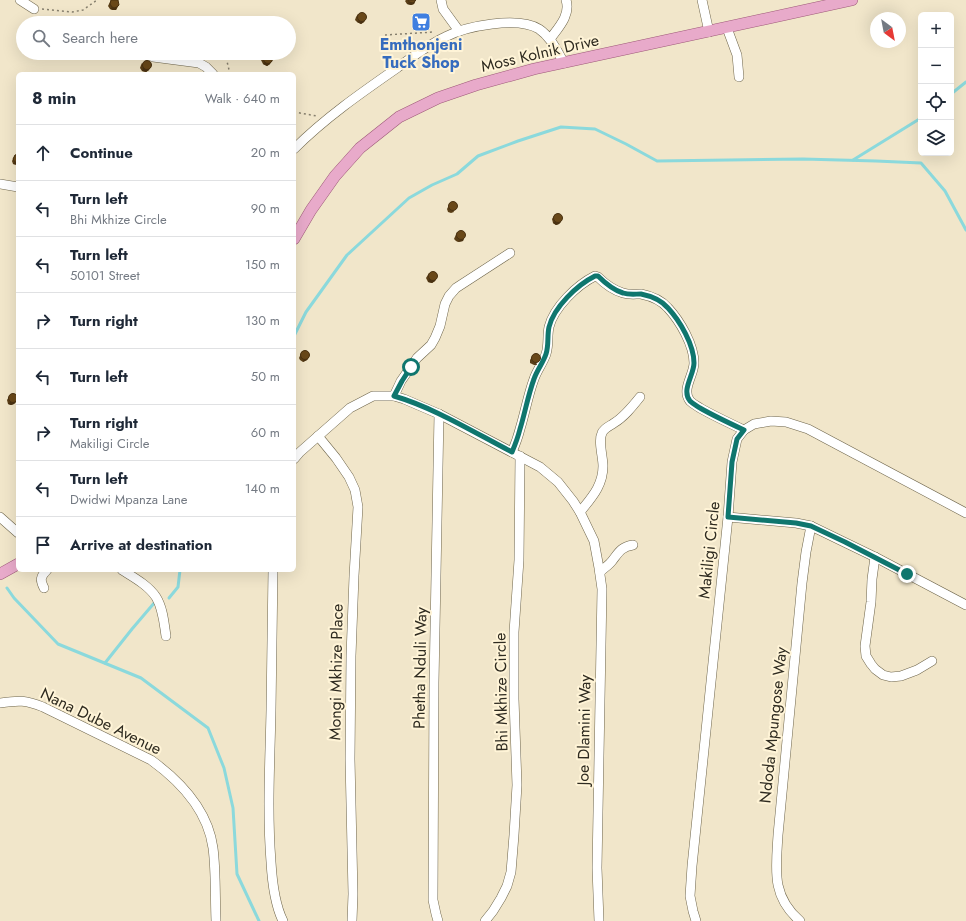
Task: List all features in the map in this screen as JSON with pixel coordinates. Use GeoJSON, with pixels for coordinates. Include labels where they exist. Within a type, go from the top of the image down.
{"type":"FeatureCollection","features":[{"type":"Feature","properties":{"kind":"main road","name":"Moss Kolnik Drive"},"geometry":{"type":"LineString","coordinates":[[296,236],[311,210],[335,176],[360,148],[399,117],[438,98],[476,84],[534,69],[727,28],[832,2],[852,0]]}},
{"type":"Feature","properties":{"kind":"main road"},"geometry":{"type":"LineString","coordinates":[[0,574],[16,565]]}},
{"type":"Feature","properties":{"kind":"street"},"geometry":{"type":"LineString","coordinates":[[20,0],[34,9]]}},
{"type":"Feature","properties":{"kind":"street"},"geometry":{"type":"LineString","coordinates":[[441,0],[443,9],[459,31]]}},
{"type":"Feature","properties":{"kind":"street"},"geometry":{"type":"LineString","coordinates":[[550,40],[566,17],[568,5],[566,0]]}},
{"type":"Feature","properties":{"kind":"street"},"geometry":{"type":"LineString","coordinates":[[702,0],[709,32]]}},
{"type":"Feature","properties":{"kind":"street"},"geometry":{"type":"LineString","coordinates":[[296,147],[328,118],[375,83],[444,37],[459,31],[473,27],[514,23],[528,25],[538,29],[550,40],[564,63]]}},
{"type":"Feature","properties":{"kind":"street"},"geometry":{"type":"LineString","coordinates":[[727,28],[737,55],[740,77]]}},
{"type":"Feature","properties":{"kind":"street"},"geometry":{"type":"LineString","coordinates":[[173,60],[199,64],[206,67],[211,72]]}},
{"type":"Feature","properties":{"kind":"street"},"geometry":{"type":"LineString","coordinates":[[0,184],[16,187]]}},
{"type":"Feature","properties":{"kind":"street"},"geometry":{"type":"LineString","coordinates":[[394,396],[417,358],[431,345],[435,338],[440,326],[445,304],[449,296],[456,288],[510,253]]}},
{"type":"Feature","properties":{"kind":"street"},"geometry":{"type":"LineString","coordinates":[[516,454],[534,378],[548,348],[549,330],[554,315],[561,304],[582,284],[591,278],[598,276],[609,287],[626,294],[642,294],[652,297],[668,307],[683,330],[693,355],[693,367],[687,388],[687,396],[691,402],[709,413],[744,430],[754,424],[771,421],[786,422],[808,429],[966,513]]}},
{"type":"Feature","properties":{"kind":"street"},"geometry":{"type":"LineString","coordinates":[[296,457],[300,452],[350,408],[373,396],[394,396],[439,414],[540,467],[558,482],[580,512],[599,487],[602,479],[602,432],[625,414],[640,397]]}},
{"type":"Feature","properties":{"kind":"street","name":"Phetha Nduli Way"},"geometry":{"type":"LineString","coordinates":[[438,921],[433,900],[433,884],[434,683],[439,414]]}},
{"type":"Feature","properties":{"kind":"street","name":"Makiligi Circle"},"geometry":{"type":"LineString","coordinates":[[696,921],[690,896],[692,866],[728,517],[732,462],[737,439],[744,430]]}},
{"type":"Feature","properties":{"kind":"street","name":"Mongi Mkhize Place"},"geometry":{"type":"LineString","coordinates":[[318,436],[349,477],[355,490],[358,507],[351,656],[350,759],[353,894],[352,921]]}},
{"type":"Feature","properties":{"kind":"street","name":"Bhi Mkhize Circle"},"geometry":{"type":"LineString","coordinates":[[485,921],[502,898],[507,886],[511,872],[514,835],[517,785],[514,699],[514,632],[519,560],[516,454]]}},
{"type":"Feature","properties":{"kind":"street","name":"Joe Dlamini Way"},"geometry":{"type":"LineString","coordinates":[[580,512],[594,541],[602,589],[597,868],[599,921]]}},
{"type":"Feature","properties":{"kind":"street"},"geometry":{"type":"LineString","coordinates":[[0,517],[16,531]]}},
{"type":"Feature","properties":{"kind":"street"},"geometry":{"type":"LineString","coordinates":[[728,517],[796,523],[811,526],[875,557],[966,605]]}},
{"type":"Feature","properties":{"kind":"street","name":"Ndoda Mpungose Way"},"geometry":{"type":"LineString","coordinates":[[800,921],[790,910],[779,892],[776,870],[778,827],[802,591],[806,552],[811,526]]}},
{"type":"Feature","properties":{"kind":"street"},"geometry":{"type":"LineString","coordinates":[[600,572],[611,562],[619,551],[633,545]]}},
{"type":"Feature","properties":{"kind":"street"},"geometry":{"type":"LineString","coordinates":[[875,557],[865,646],[866,656],[871,664],[883,675],[891,677],[901,676],[917,670],[932,661]]}},
{"type":"Feature","properties":{"kind":"street"},"geometry":{"type":"LineString","coordinates":[[44,588],[41,581],[42,575],[45,572]]}},
{"type":"Feature","properties":{"kind":"street"},"geometry":{"type":"LineString","coordinates":[[125,572],[146,587],[155,596],[162,614],[166,636]]}},
{"type":"Feature","properties":{"kind":"street"},"geometry":{"type":"LineString","coordinates":[[273,572],[271,711],[268,784],[269,836],[272,875],[276,899],[283,921]]}},
{"type":"Feature","properties":{"kind":"street","name":"Nana Dube Avenue"},"geometry":{"type":"LineString","coordinates":[[0,703],[15,700],[29,702],[43,708],[151,760],[181,785],[203,816],[213,847],[216,921]]}},
{"type":"Feature","properties":{"kind":"path"},"geometry":{"type":"LineString","coordinates":[[34,9],[72,12],[83,10],[97,0]]}},
{"type":"Feature","properties":{"kind":"path"},"geometry":{"type":"LineString","coordinates":[[385,35],[434,32]]}},
{"type":"Feature","properties":{"kind":"path"},"geometry":{"type":"LineString","coordinates":[[227,60],[230,72]]}},
{"type":"Feature","properties":{"kind":"path"},"geometry":{"type":"LineString","coordinates":[[296,112],[328,118]]}},
{"type":"Feature","properties":{"kind":"building"},"geometry":{"type":"Polygon","coordinates":[[[111,0],[118,0],[119,5],[114,8],[112,7],[110,4],[111,0]]]}},
{"type":"Feature","properties":{"kind":"building"},"geometry":{"type":"Polygon","coordinates":[[[408,0],[416,0],[413,3],[409,2],[408,0]]]}},
{"type":"Feature","properties":{"kind":"building"},"geometry":{"type":"Polygon","coordinates":[[[360,13],[364,13],[366,17],[364,21],[360,21],[358,19],[358,15],[360,13]]]}},
{"type":"Feature","properties":{"kind":"building"},"geometry":{"type":"Polygon","coordinates":[[[272,60],[270,63],[266,63],[264,61],[272,60]]]}},
{"type":"Feature","properties":{"kind":"building"},"geometry":{"type":"Polygon","coordinates":[[[145,61],[149,61],[151,65],[149,69],[145,69],[143,67],[143,63],[145,61]]]}},
{"type":"Feature","properties":{"kind":"building"},"geometry":{"type":"Polygon","coordinates":[[[16,155],[16,162],[13,159],[16,155]]]}},
{"type":"Feature","properties":{"kind":"building"},"geometry":{"type":"Polygon","coordinates":[[[451,202],[455,202],[457,206],[455,210],[451,210],[449,208],[449,204],[451,202]]]}},
{"type":"Feature","properties":{"kind":"building"},"geometry":{"type":"Polygon","coordinates":[[[556,214],[560,214],[562,218],[560,222],[556,222],[554,220],[554,216],[556,214]]]}},
{"type":"Feature","properties":{"kind":"building"},"geometry":{"type":"Polygon","coordinates":[[[459,231],[463,231],[465,235],[463,239],[459,239],[457,237],[457,233],[459,231]]]}},
{"type":"Feature","properties":{"kind":"building"},"geometry":{"type":"Polygon","coordinates":[[[431,272],[435,272],[437,276],[435,280],[431,280],[429,278],[429,274],[431,272]]]}},
{"type":"Feature","properties":{"kind":"building"},"geometry":{"type":"Polygon","coordinates":[[[303,351],[307,351],[309,355],[307,359],[303,359],[301,357],[301,353],[303,351]]]}},
{"type":"Feature","properties":{"kind":"building"},"geometry":{"type":"Polygon","coordinates":[[[534,354],[538,354],[540,358],[538,362],[534,362],[532,360],[532,356],[534,354]]]}},
{"type":"Feature","properties":{"kind":"building"},"geometry":{"type":"Polygon","coordinates":[[[11,394],[15,394],[16,401],[11,402],[9,400],[9,396],[11,394]]]}},
{"type":"Feature","properties":{"kind":"waterway"},"geometry":{"type":"LineString","coordinates":[[954,92],[966,82]]}},
{"type":"Feature","properties":{"kind":"waterway"},"geometry":{"type":"LineString","coordinates":[[853,160],[918,120]]}},
{"type":"Feature","properties":{"kind":"waterway"},"geometry":{"type":"LineString","coordinates":[[296,332],[306,312],[347,255],[409,198],[432,185],[457,174],[478,156],[561,127],[595,129],[657,161],[803,159],[921,163],[945,191],[966,230]]}},
{"type":"Feature","properties":{"kind":"waterway"},"geometry":{"type":"LineString","coordinates":[[169,598],[178,587],[180,572]]}},
{"type":"Feature","properties":{"kind":"waterway"},"geometry":{"type":"LineString","coordinates":[[7,588],[14,598],[58,644],[141,678],[208,728],[224,768],[233,808],[237,874],[259,921]]}},
{"type":"Feature","properties":{"kind":"waterway"},"geometry":{"type":"LineString","coordinates":[[105,663],[155,602]]}},
{"type":"Feature","properties":{"kind":"place","name":"Emthonjeni Tuck Shop"},"geometry":{"type":"Point","coordinates":[421,22]}},
{"type":"Feature","properties":{"kind":"route"},"geometry":{"type":"LineString","coordinates":[[411,367],[394,396],[439,414],[512,452],[520,432],[534,378],[548,348],[551,322],[561,304],[582,284],[595,276],[598,276],[609,287],[622,293],[642,294],[652,297],[668,307],[683,330],[691,347],[694,362],[686,392],[689,400],[709,413],[744,430],[737,439],[732,462],[728,517],[796,523],[811,526],[907,574]]}}]}
